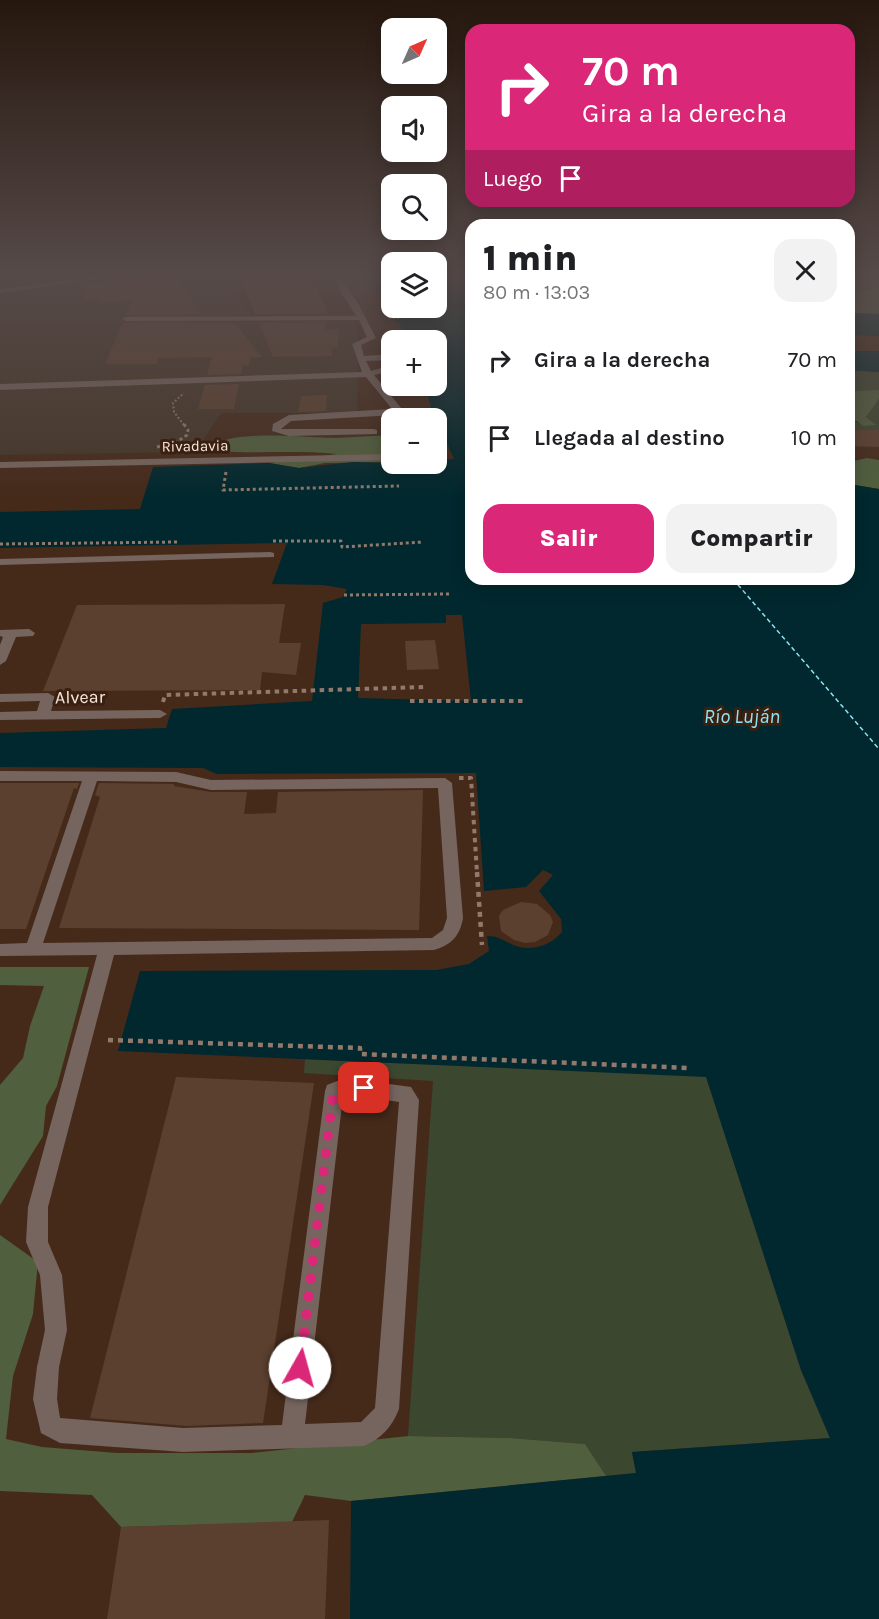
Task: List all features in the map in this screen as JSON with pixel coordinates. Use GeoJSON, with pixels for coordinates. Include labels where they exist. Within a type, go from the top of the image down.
{"type":"FeatureCollection","features":[{"type":"Feature","properties":{"kind":"street"},"geometry":{"type":"LineString","coordinates":[[357,348],[368,374],[392,400],[397,409],[395,412],[289,418],[276,426],[277,431],[289,433],[374,432]]}},
{"type":"Feature","properties":{"kind":"street"},"geometry":{"type":"LineString","coordinates":[[360,359],[381,358]]}},
{"type":"Feature","properties":{"kind":"street"},"geometry":{"type":"LineString","coordinates":[[0,387],[368,374],[381,371]]}},
{"type":"Feature","properties":{"kind":"street","name":"Rivadavia"},"geometry":{"type":"LineString","coordinates":[[0,465],[381,457]]}},
{"type":"Feature","properties":{"kind":"street"},"geometry":{"type":"LineString","coordinates":[[0,474],[130,471]]}},
{"type":"Feature","properties":{"kind":"street"},"geometry":{"type":"LineString","coordinates":[[0,562],[270,555]]}},
{"type":"Feature","properties":{"kind":"street"},"geometry":{"type":"LineString","coordinates":[[0,661],[6,633],[29,633]]}},
{"type":"Feature","properties":{"kind":"street"},"geometry":{"type":"LineString","coordinates":[[0,698],[48,697],[43,715]]}},
{"type":"Feature","properties":{"kind":"street","name":"Alvear"},"geometry":{"type":"LineString","coordinates":[[0,716],[160,714]]}},
{"type":"Feature","properties":{"kind":"street"},"geometry":{"type":"LineString","coordinates":[[0,776],[176,777],[211,785],[445,783],[455,918],[454,930],[448,939],[434,944],[0,950]]}},
{"type":"Feature","properties":{"kind":"street"},"geometry":{"type":"LineString","coordinates":[[33,949],[91,777]]}},
{"type":"Feature","properties":{"kind":"street"},"geometry":{"type":"LineString","coordinates":[[108,947],[38,1207],[37,1242],[51,1275],[56,1330],[48,1367],[45,1399],[49,1425],[60,1431],[183,1440],[292,1437],[364,1434],[374,1428],[384,1418],[387,1409],[410,1103],[404,1093],[345,1086],[334,1091],[292,1437]]}},
{"type":"Feature","properties":{"kind":"path"},"geometry":{"type":"LineString","coordinates":[[154,448],[177,442],[187,435],[188,430],[174,412],[173,403],[188,390],[192,381]]}},
{"type":"Feature","properties":{"kind":"path"},"geometry":{"type":"LineString","coordinates":[[216,471],[227,471],[223,490],[399,486]]}},
{"type":"Feature","properties":{"kind":"path"},"geometry":{"type":"LineString","coordinates":[[344,595],[450,594]]}},
{"type":"Feature","properties":{"kind":"path"},"geometry":{"type":"LineString","coordinates":[[160,714],[165,695],[424,687]]}},
{"type":"Feature","properties":{"kind":"path"},"geometry":{"type":"LineString","coordinates":[[410,701],[526,701]]}},
{"type":"Feature","properties":{"kind":"path"},"geometry":{"type":"LineString","coordinates":[[108,1040],[360,1048],[360,1054],[689,1068]]}},
{"type":"Feature","properties":{"kind":"shaded area"},"geometry":{"type":"Polygon","coordinates":[[[0,348],[358,348],[357,413],[221,413],[195,452],[0,455],[0,348]]]}},
{"type":"Feature","properties":{"kind":"green space"},"geometry":{"type":"Polygon","coordinates":[[[856,371],[879,372],[879,390],[855,391],[856,371]]]}},
{"type":"Feature","properties":{"kind":"green space"},"geometry":{"type":"Polygon","coordinates":[[[879,390],[879,399],[866,417],[876,425],[863,426],[855,421],[855,391],[879,390]]]}},
{"type":"Feature","properties":{"kind":"green space"},"geometry":{"type":"Polygon","coordinates":[[[879,399],[879,430],[855,430],[855,422],[875,425],[866,417],[879,399]]]}},
{"type":"Feature","properties":{"kind":"green space"},"geometry":{"type":"Polygon","coordinates":[[[253,436],[335,438],[381,436],[381,462],[325,463],[299,468],[269,463],[337,454],[218,451],[214,446],[223,441],[253,436]]]}},
{"type":"Feature","properties":{"kind":"green space"},"geometry":{"type":"Polygon","coordinates":[[[867,458],[879,460],[879,489],[855,485],[855,461],[867,458]]]}},
{"type":"Feature","properties":{"kind":"green space"},"geometry":{"type":"Polygon","coordinates":[[[0,967],[89,967],[57,1086],[46,1106],[43,1136],[0,1205],[0,1085],[23,1058],[30,1026],[44,986],[0,985],[0,967]]]}},
{"type":"Feature","properties":{"kind":"green space"},"geometry":{"type":"Polygon","coordinates":[[[305,1059],[706,1076],[801,1370],[830,1438],[632,1452],[636,1473],[606,1476],[584,1444],[510,1438],[408,1436],[433,1081],[304,1073],[305,1059]]]}},
{"type":"Feature","properties":{"kind":"green space"},"geometry":{"type":"Polygon","coordinates":[[[0,1235],[38,1262],[33,1314],[13,1376],[6,1439],[42,1447],[117,1453],[252,1453],[408,1436],[510,1438],[585,1444],[606,1476],[351,1501],[305,1495],[292,1522],[121,1527],[92,1495],[0,1491],[0,1235]]]}},
{"type":"Feature","properties":{"kind":"water","name":"Río Luján"},"geometry":{"type":"Polygon","coordinates":[[[447,348],[465,348],[465,585],[855,585],[855,485],[879,489],[879,1619],[350,1619],[351,1501],[636,1473],[632,1452],[830,1438],[801,1370],[706,1077],[118,1051],[140,971],[436,970],[469,964],[489,951],[487,936],[499,938],[523,948],[531,948],[545,945],[562,932],[561,919],[539,891],[553,875],[543,870],[526,887],[484,891],[476,773],[217,774],[203,768],[0,767],[0,733],[166,728],[172,709],[312,701],[323,603],[343,597],[347,589],[323,585],[272,584],[287,543],[0,548],[0,512],[140,509],[153,467],[269,463],[299,468],[353,462],[381,463],[381,474],[447,474],[447,459],[454,459],[447,443],[447,408],[431,408],[428,396],[447,396],[447,348]],[[446,615],[446,623],[361,624],[358,698],[471,701],[462,615],[446,615]]]}},
{"type":"Feature","properties":{"kind":"water"},"geometry":{"type":"Polygon","coordinates":[[[855,351],[879,351],[879,372],[855,370],[855,351]]]}},
{"type":"Feature","properties":{"kind":"building"},"geometry":{"type":"Polygon","coordinates":[[[112,348],[254,348],[262,357],[251,357],[249,365],[243,365],[241,374],[207,375],[212,357],[158,358],[156,364],[105,364],[112,348]]]}},
{"type":"Feature","properties":{"kind":"building"},"geometry":{"type":"Polygon","coordinates":[[[269,348],[334,348],[332,348],[332,356],[273,357],[269,348]]]}},
{"type":"Feature","properties":{"kind":"building"},"geometry":{"type":"Polygon","coordinates":[[[239,384],[234,409],[198,409],[205,385],[239,384]]]}},
{"type":"Feature","properties":{"kind":"building"},"geometry":{"type":"Polygon","coordinates":[[[327,395],[326,411],[298,412],[301,396],[327,395]]]}},
{"type":"Feature","properties":{"kind":"building"},"geometry":{"type":"Polygon","coordinates":[[[855,430],[879,430],[879,447],[855,446],[855,430]]]}},
{"type":"Feature","properties":{"kind":"building"},"geometry":{"type":"Polygon","coordinates":[[[285,604],[279,643],[301,643],[296,675],[262,672],[260,690],[43,691],[77,605],[285,604]]]}},
{"type":"Feature","properties":{"kind":"building"},"geometry":{"type":"Polygon","coordinates":[[[435,640],[439,669],[407,670],[405,641],[435,640]]]}},
{"type":"Feature","properties":{"kind":"building"},"geometry":{"type":"Polygon","coordinates":[[[0,783],[79,783],[77,789],[74,788],[26,929],[0,929],[0,783]]]}},
{"type":"Feature","properties":{"kind":"building"},"geometry":{"type":"Polygon","coordinates":[[[99,783],[174,784],[174,786],[211,792],[247,792],[244,814],[276,813],[278,792],[423,790],[419,930],[59,928],[100,797],[95,795],[99,783]]]}},
{"type":"Feature","properties":{"kind":"building"},"geometry":{"type":"Polygon","coordinates":[[[521,902],[537,904],[550,915],[553,922],[548,935],[535,942],[525,943],[514,940],[501,931],[499,916],[503,910],[521,902]]]}},
{"type":"Feature","properties":{"kind":"building"},"geometry":{"type":"Polygon","coordinates":[[[176,1077],[314,1083],[263,1423],[187,1426],[90,1418],[176,1077]]]}},
{"type":"Feature","properties":{"kind":"building"},"geometry":{"type":"Polygon","coordinates":[[[329,1520],[325,1619],[107,1619],[121,1527],[329,1520]]]}},
{"type":"Feature","properties":{"kind":"ferry route"},"geometry":{"type":"LineString","coordinates":[[738,585],[879,749]]}},
{"type":"Feature","properties":{"kind":"route"},"geometry":{"type":"LineString","coordinates":[[300,1368],[333,1094],[337,1088],[345,1086],[364,1088]]}}]}
